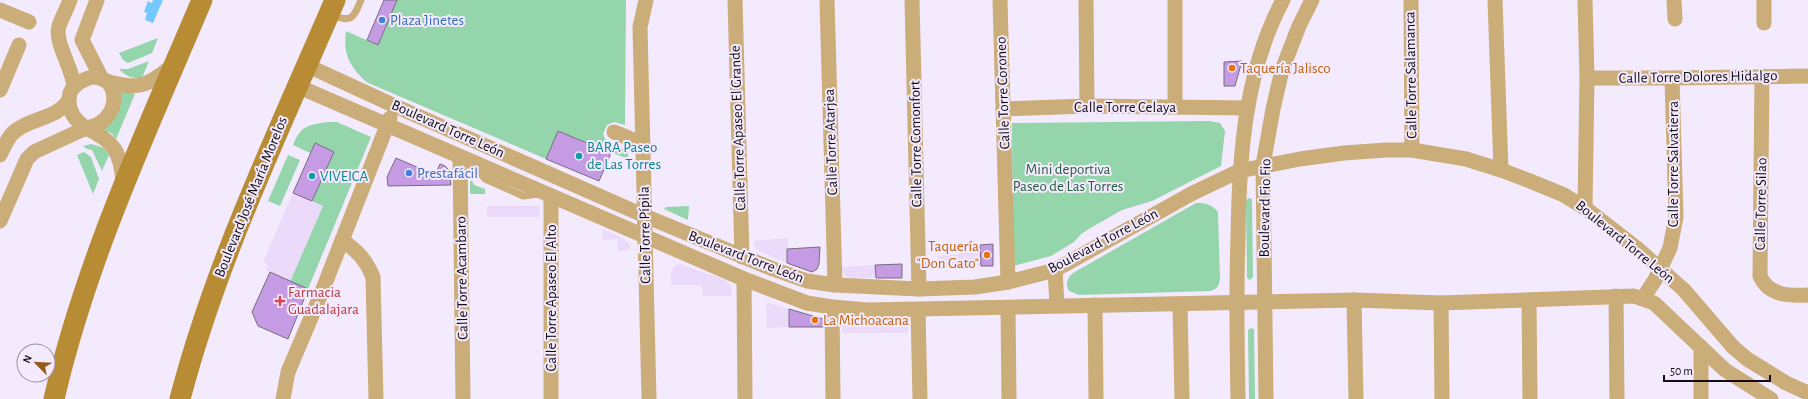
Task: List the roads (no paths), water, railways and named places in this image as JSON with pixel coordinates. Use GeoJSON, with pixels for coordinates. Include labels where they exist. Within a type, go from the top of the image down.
{"type":"FeatureCollection","features":[{"type":"Feature","properties":{"kind":"main road"},"geometry":{"type":"LineString","coordinates":[[54,399],[77,310],[124,186],[202,0]]}},
{"type":"Feature","properties":{"kind":"main road","name":"Boulevard José María Morelos"},"geometry":{"type":"LineString","coordinates":[[180,399],[212,296],[245,209],[306,65],[334,6]]}},
{"type":"Feature","properties":{"kind":"street"},"geometry":{"type":"LineString","coordinates":[[70,0],[58,31],[61,47],[73,76],[69,108],[77,121],[104,139],[118,153],[122,164],[124,186]]}},
{"type":"Feature","properties":{"kind":"street"},"geometry":{"type":"LineString","coordinates":[[0,221],[27,159],[45,146],[86,128],[98,125],[106,119],[114,105],[111,88],[104,80],[82,40],[97,0]]}},
{"type":"Feature","properties":{"kind":"street","name":"Calle Torre Pípila"},"geometry":{"type":"LineString","coordinates":[[646,0],[640,27],[649,399]]}},
{"type":"Feature","properties":{"kind":"street","name":"Calle Torre Apaseo El Grande"},"geometry":{"type":"LineString","coordinates":[[735,0],[742,257]]}},
{"type":"Feature","properties":{"kind":"street","name":"Calle Torre Atarjea"},"geometry":{"type":"LineString","coordinates":[[827,0],[835,285]]}},
{"type":"Feature","properties":{"kind":"street","name":"Calle Torre Comonfort"},"geometry":{"type":"LineString","coordinates":[[912,0],[919,289]]}},
{"type":"Feature","properties":{"kind":"street","name":"Calle Torre Coroneo"},"geometry":{"type":"LineString","coordinates":[[1000,0],[1008,282]]}},
{"type":"Feature","properties":{"kind":"street"},"geometry":{"type":"LineString","coordinates":[[1086,0],[1087,106]]}},
{"type":"Feature","properties":{"kind":"street"},"geometry":{"type":"LineString","coordinates":[[1175,0],[1175,106]]}},
{"type":"Feature","properties":{"kind":"street"},"geometry":{"type":"LineString","coordinates":[[1269,0],[1275,14]]}},
{"type":"Feature","properties":{"kind":"street","name":"Boulevard Fio Fio"},"geometry":{"type":"LineString","coordinates":[[1238,399],[1236,302],[1239,171],[1247,108],[1258,62],[1275,14],[1283,0]]}},
{"type":"Feature","properties":{"kind":"street","name":"Boulevard Fio Fio"},"geometry":{"type":"LineString","coordinates":[[1266,399],[1264,165],[1273,109],[1282,70],[1299,26],[1312,0]]}},
{"type":"Feature","properties":{"kind":"street","name":"Calle Torre Salamanca"},"geometry":{"type":"LineString","coordinates":[[1411,0],[1412,150]]}},
{"type":"Feature","properties":{"kind":"street"},"geometry":{"type":"LineString","coordinates":[[1496,0],[1501,170]]}},
{"type":"Feature","properties":{"kind":"street"},"geometry":{"type":"LineString","coordinates":[[1585,0],[1587,78],[1585,208]]}},
{"type":"Feature","properties":{"kind":"street"},"geometry":{"type":"LineString","coordinates":[[1674,0],[1675,19]]}},
{"type":"Feature","properties":{"kind":"street"},"geometry":{"type":"LineString","coordinates":[[1764,0],[1764,23]]}},
{"type":"Feature","properties":{"kind":"street"},"geometry":{"type":"LineString","coordinates":[[0,10],[29,22]]}},
{"type":"Feature","properties":{"kind":"street"},"geometry":{"type":"LineString","coordinates":[[0,90],[19,45]]}},
{"type":"Feature","properties":{"kind":"street"},"geometry":{"type":"LineString","coordinates":[[0,155],[5,143],[14,132],[60,109],[72,93],[87,78],[95,77],[123,86],[141,86],[156,79],[175,63]]}},
{"type":"Feature","properties":{"kind":"street","name":"Boulevard Torre León"},"geometry":{"type":"LineString","coordinates":[[306,65],[395,106],[645,216],[772,270],[807,281],[835,285],[919,289],[975,287],[1008,282],[1055,270],[1190,194],[1239,171],[1264,165],[1344,152],[1412,150],[1466,159],[1501,170],[1564,195],[1585,208],[1639,250],[1684,290],[1733,347],[1747,358],[1786,383],[1808,393]]}},
{"type":"Feature","properties":{"kind":"street","name":"Calle Torre Silao"},"geometry":{"type":"LineString","coordinates":[[1762,76],[1760,276],[1766,285],[1779,294],[1790,296],[1808,295]]}},
{"type":"Feature","properties":{"kind":"street","name":"Calle Torre Dolores Hidalgo"},"geometry":{"type":"LineString","coordinates":[[1587,78],[1808,76]]}},
{"type":"Feature","properties":{"kind":"street","name":"Calle Torre Salvatierra"},"geometry":{"type":"LineString","coordinates":[[1643,298],[1660,270],[1670,248],[1676,217],[1672,78]]}},
{"type":"Feature","properties":{"kind":"street","name":"Boulevard Torre León"},"geometry":{"type":"LineString","coordinates":[[297,86],[744,279],[807,303],[868,310],[918,310],[1008,308],[1057,305],[1180,305],[1236,302],[1264,303],[1354,300],[1441,303],[1529,301],[1616,296],[1643,298],[1654,304],[1725,370],[1770,399]]}},
{"type":"Feature","properties":{"kind":"street"},"geometry":{"type":"LineString","coordinates":[[283,399],[288,372],[321,294],[395,106]]}},
{"type":"Feature","properties":{"kind":"street","name":"Calle Torre Celaya"},"geometry":{"type":"LineString","coordinates":[[1003,109],[1087,106],[1247,108]]}},
{"type":"Feature","properties":{"kind":"street"},"geometry":{"type":"LineString","coordinates":[[614,132],[643,144]]}},
{"type":"Feature","properties":{"kind":"street","name":"Calle Torre Acambaro"},"geometry":{"type":"LineString","coordinates":[[463,399],[466,159]]}},
{"type":"Feature","properties":{"kind":"street","name":"Calle Torre Apaseo El Alto"},"geometry":{"type":"LineString","coordinates":[[547,195],[551,399]]}},
{"type":"Feature","properties":{"kind":"street"},"geometry":{"type":"LineString","coordinates":[[342,240],[359,253],[368,265],[373,277],[376,399]]}},
{"type":"Feature","properties":{"kind":"street"},"geometry":{"type":"LineString","coordinates":[[1055,270],[1057,305]]}},
{"type":"Feature","properties":{"kind":"street"},"geometry":{"type":"LineString","coordinates":[[744,279],[745,399]]}},
{"type":"Feature","properties":{"kind":"street"},"geometry":{"type":"LineString","coordinates":[[1616,296],[1617,399]]}},
{"type":"Feature","properties":{"kind":"street"},"geometry":{"type":"LineString","coordinates":[[1354,300],[1356,399]]}},
{"type":"Feature","properties":{"kind":"street"},"geometry":{"type":"LineString","coordinates":[[1529,301],[1530,399]]}},
{"type":"Feature","properties":{"kind":"street"},"geometry":{"type":"LineString","coordinates":[[1441,303],[1442,399]]}},
{"type":"Feature","properties":{"kind":"street"},"geometry":{"type":"LineString","coordinates":[[1180,305],[1182,399]]}},
{"type":"Feature","properties":{"kind":"street"},"geometry":{"type":"LineString","coordinates":[[1095,306],[1096,399]]}},
{"type":"Feature","properties":{"kind":"street"},"geometry":{"type":"LineString","coordinates":[[832,307],[833,399]]}},
{"type":"Feature","properties":{"kind":"street"},"geometry":{"type":"LineString","coordinates":[[1008,308],[1009,399]]}},
{"type":"Feature","properties":{"kind":"street"},"geometry":{"type":"LineString","coordinates":[[918,310],[920,399]]}},
{"type":"Feature","properties":{"kind":"street"},"geometry":{"type":"LineString","coordinates":[[1700,399],[1701,347]]}},
{"type":"Feature","properties":{"kind":"lane"},"geometry":{"type":"LineString","coordinates":[[334,6],[346,20],[355,14],[361,0]]}},
{"type":"Feature","properties":{"kind":"water"},"geometry":{"type":"Polygon","coordinates":[[[153,0],[163,0],[153,23],[145,20],[147,13],[144,12],[148,1],[152,3],[153,0]]]}},
{"type":"Feature","properties":{"kind":"place","name":"Plaza Jinetes"},"geometry":{"type":"Point","coordinates":[382,20]}},
{"type":"Feature","properties":{"kind":"place","name":"Taquería Jalisco"},"geometry":{"type":"Point","coordinates":[1232,68]}},
{"type":"Feature","properties":{"kind":"place","name":"BARA Paseo de Las Torres"},"geometry":{"type":"Point","coordinates":[579,156]}},
{"type":"Feature","properties":{"kind":"place","name":"Prestafácil"},"geometry":{"type":"Point","coordinates":[409,173]}},
{"type":"Feature","properties":{"kind":"place","name":"VIVEICA"},"geometry":{"type":"Point","coordinates":[312,176]}},
{"type":"Feature","properties":{"kind":"place","name":"Taquería \"Don Gato\""},"geometry":{"type":"Point","coordinates":[987,255]}},
{"type":"Feature","properties":{"kind":"place","name":"Farmacia Guadalajara"},"geometry":{"type":"Point","coordinates":[280,301]}},
{"type":"Feature","properties":{"kind":"place","name":"La Michoacana"},"geometry":{"type":"Point","coordinates":[815,320]}},
{"type":"Feature","properties":{"kind":"park label","name":"Mini deportiva Paseo de Las Torres"},"geometry":{"type":"Point","coordinates":[1068,178]}}]}
